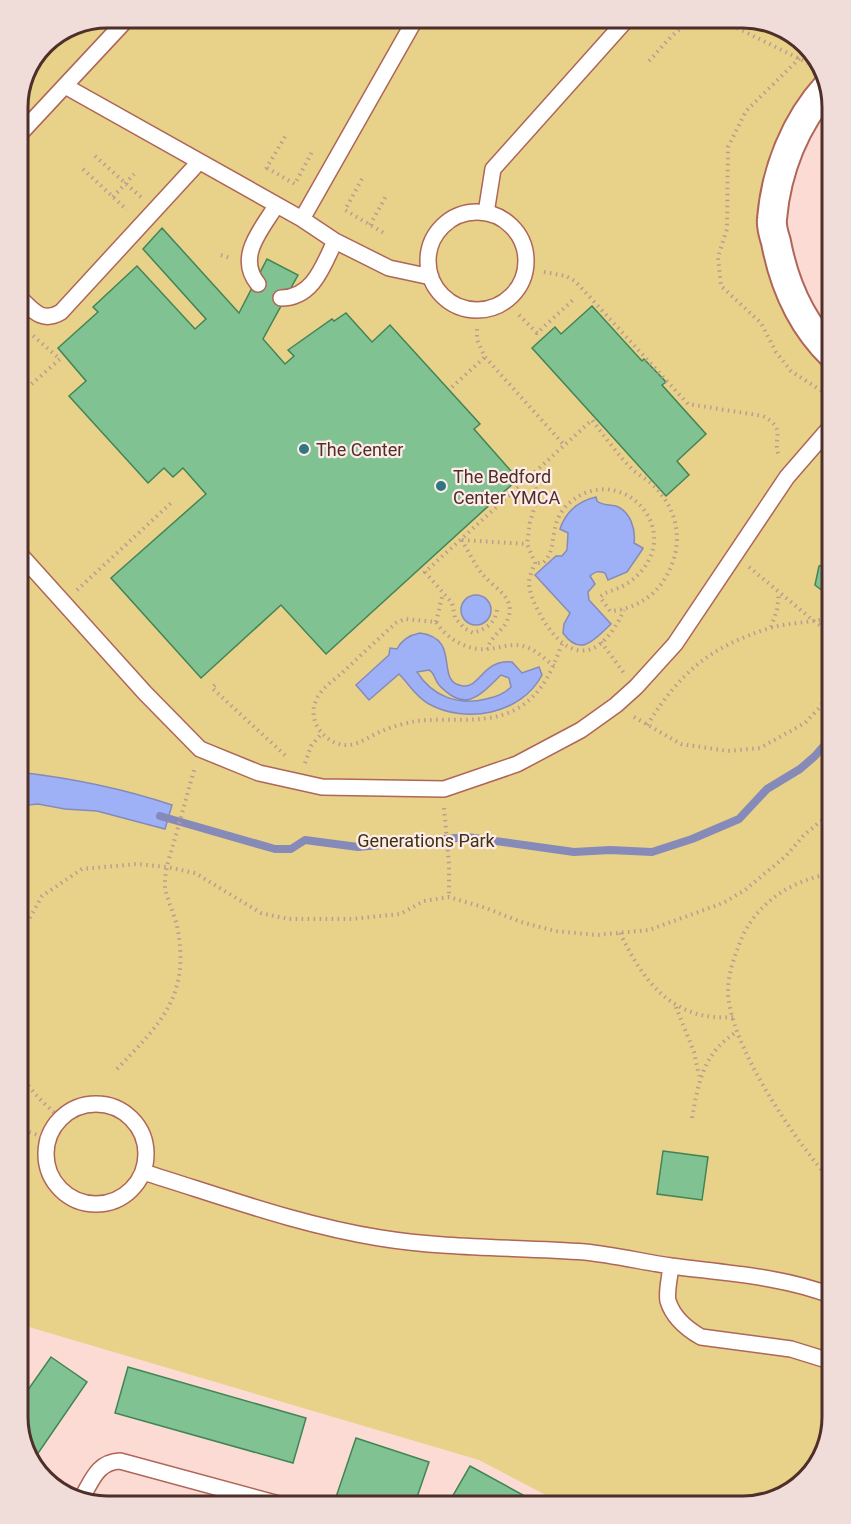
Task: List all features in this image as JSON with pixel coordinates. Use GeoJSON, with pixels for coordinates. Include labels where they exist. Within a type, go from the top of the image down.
{"type":"FeatureCollection","features":[{"type":"Feature","properties":{"kind":"street"},"geometry":{"type":"LineString","coordinates":[[818,81],[794,135],[779,179],[772,222],[780,263],[796,305],[822,344]]}},
{"type":"Feature","properties":{"kind":"lane"},"geometry":{"type":"LineString","coordinates":[[29,124],[119,28]]}},
{"type":"Feature","properties":{"kind":"lane"},"geometry":{"type":"LineString","coordinates":[[302,219],[410,28]]}},
{"type":"Feature","properties":{"kind":"lane"},"geometry":{"type":"LineString","coordinates":[[486,213],[493,169],[618,29]]}},
{"type":"Feature","properties":{"kind":"lane"},"geometry":{"type":"LineString","coordinates":[[65,86],[302,219],[335,242],[389,268],[431,277]]}},
{"type":"Feature","properties":{"kind":"lane"},"geometry":{"type":"LineString","coordinates":[[29,306],[45,318],[53,317],[61,312],[199,162]]}},
{"type":"Feature","properties":{"kind":"lane"},"geometry":{"type":"LineString","coordinates":[[258,284],[250,270],[248,260],[250,248],[276,206]]}},
{"type":"Feature","properties":{"kind":"lane"},"geometry":{"type":"LineString","coordinates":[[471,212],[486,213],[502,219],[515,230],[523,245],[526,262],[523,279],[514,293],[501,304],[485,309],[468,309],[452,303],[439,292],[431,277],[428,264],[429,250],[434,237],[443,226],[456,217],[471,212]]}},
{"type":"Feature","properties":{"kind":"lane"},"geometry":{"type":"LineString","coordinates":[[281,298],[294,298],[304,293],[311,285],[335,242]]}},
{"type":"Feature","properties":{"kind":"lane"},"geometry":{"type":"LineString","coordinates":[[29,564],[144,693],[200,749],[259,773],[322,787],[444,789],[517,764],[581,730],[616,705],[647,676],[675,644],[788,477],[822,437]]}},
{"type":"Feature","properties":{"kind":"lane"},"geometry":{"type":"LineString","coordinates":[[91,1104],[108,1105],[123,1112],[136,1124],[144,1138],[146,1155],[143,1172],[135,1186],[123,1197],[100,1204],[76,1200],[62,1191],[52,1179],[46,1163],[48,1139],[60,1118],[74,1108],[91,1104]]}},
{"type":"Feature","properties":{"kind":"lane"},"geometry":{"type":"LineString","coordinates":[[143,1172],[342,1231],[456,1246],[589,1253],[776,1280],[822,1293]]}},
{"type":"Feature","properties":{"kind":"lane"},"geometry":{"type":"LineString","coordinates":[[671,1266],[668,1300],[680,1322],[689,1330],[701,1337],[791,1349],[822,1359]]}},
{"type":"Feature","properties":{"kind":"lane"},"geometry":{"type":"LineString","coordinates":[[85,1492],[101,1466],[108,1461],[120,1461],[246,1495]]}},
{"type":"Feature","properties":{"kind":"path"},"geometry":{"type":"LineString","coordinates":[[649,61],[679,29]]}},
{"type":"Feature","properties":{"kind":"path"},"geometry":{"type":"LineString","coordinates":[[737,29],[814,72]]}},
{"type":"Feature","properties":{"kind":"path"},"geometry":{"type":"LineString","coordinates":[[262,176],[286,135]]}},
{"type":"Feature","properties":{"kind":"path"},"geometry":{"type":"LineString","coordinates":[[267,168],[295,184],[313,150]]}},
{"type":"Feature","properties":{"kind":"path"},"geometry":{"type":"LineString","coordinates":[[95,156],[156,210]]}},
{"type":"Feature","properties":{"kind":"path"},"geometry":{"type":"LineString","coordinates":[[83,170],[130,213]]}},
{"type":"Feature","properties":{"kind":"path"},"geometry":{"type":"LineString","coordinates":[[113,197],[134,174]]}},
{"type":"Feature","properties":{"kind":"path"},"geometry":{"type":"LineString","coordinates":[[362,179],[345,210],[384,232]]}},
{"type":"Feature","properties":{"kind":"path"},"geometry":{"type":"LineString","coordinates":[[370,225],[387,194]]}},
{"type":"Feature","properties":{"kind":"path"},"geometry":{"type":"LineString","coordinates":[[221,255],[231,258]]}},
{"type":"Feature","properties":{"kind":"path"},"geometry":{"type":"LineString","coordinates":[[544,272],[566,276],[575,281],[688,404],[763,416],[771,420],[779,436],[777,451],[788,477]]}},
{"type":"Feature","properties":{"kind":"path"},"geometry":{"type":"LineString","coordinates":[[519,315],[537,333],[574,299]]}},
{"type":"Feature","properties":{"kind":"path"},"geometry":{"type":"LineString","coordinates":[[477,329],[480,349],[485,357],[565,446]]}},
{"type":"Feature","properties":{"kind":"path"},"geometry":{"type":"LineString","coordinates":[[29,331],[60,358],[29,386]]}},
{"type":"Feature","properties":{"kind":"path"},"geometry":{"type":"LineString","coordinates":[[452,387],[485,357]]}},
{"type":"Feature","properties":{"kind":"path"},"geometry":{"type":"LineString","coordinates":[[497,610],[493,622],[483,630],[473,633],[464,628],[455,618],[452,603],[425,572],[592,420],[634,471],[652,485],[666,501],[673,515],[677,534],[677,551],[671,569],[653,593],[624,610],[610,611],[600,597],[605,592],[618,589],[635,578],[648,563],[653,547],[653,530],[648,516],[638,503],[622,491],[604,488],[587,491],[562,509],[556,520],[549,557],[543,563],[535,563]]}},
{"type":"Feature","properties":{"kind":"path"},"geometry":{"type":"LineString","coordinates":[[532,476],[538,496],[532,514],[527,544],[535,563],[529,580],[532,599],[545,622],[562,644],[574,651],[589,651],[617,625],[624,610]]}},
{"type":"Feature","properties":{"kind":"path"},"geometry":{"type":"LineString","coordinates":[[64,604],[86,579],[171,503]]}},
{"type":"Feature","properties":{"kind":"path"},"geometry":{"type":"LineString","coordinates":[[461,540],[527,544]]}},
{"type":"Feature","properties":{"kind":"path"},"geometry":{"type":"LineString","coordinates":[[461,540],[484,576],[506,598],[510,609],[508,620],[491,637],[487,649]]}},
{"type":"Feature","properties":{"kind":"path"},"geometry":{"type":"LineString","coordinates":[[735,555],[822,627]]}},
{"type":"Feature","properties":{"kind":"path"},"geometry":{"type":"LineString","coordinates":[[436,622],[443,593]]}},
{"type":"Feature","properties":{"kind":"path"},"geometry":{"type":"LineString","coordinates":[[771,627],[779,593]]}},
{"type":"Feature","properties":{"kind":"path"},"geometry":{"type":"LineString","coordinates":[[554,666],[526,647],[507,645],[487,649],[466,646],[452,639],[436,622],[405,619],[396,623],[321,692],[313,717],[322,733],[330,741],[350,746],[400,725],[439,719],[488,718],[506,714],[533,697],[544,685],[554,666],[562,644]]}},
{"type":"Feature","properties":{"kind":"path"},"geometry":{"type":"LineString","coordinates":[[647,725],[665,696],[700,661],[718,648],[771,627],[822,620]]}},
{"type":"Feature","properties":{"kind":"path"},"geometry":{"type":"LineString","coordinates":[[601,642],[626,675]]}},
{"type":"Feature","properties":{"kind":"path"},"geometry":{"type":"LineString","coordinates":[[215,685],[212,688],[286,757],[304,766]]}},
{"type":"Feature","properties":{"kind":"path"},"geometry":{"type":"LineString","coordinates":[[616,705],[681,744],[728,751],[760,748],[805,723],[822,704]]}},
{"type":"Feature","properties":{"kind":"path"},"geometry":{"type":"LineString","coordinates":[[306,758],[322,733]]}},
{"type":"Feature","properties":{"kind":"path"},"geometry":{"type":"LineString","coordinates":[[117,1069],[169,1009],[178,983],[180,955],[177,926],[165,887],[172,847],[200,749]]}},
{"type":"Feature","properties":{"kind":"path"},"geometry":{"type":"LineString","coordinates":[[444,809],[449,864],[449,897]]}},
{"type":"Feature","properties":{"kind":"path"},"geometry":{"type":"LineString","coordinates":[[28,920],[42,896],[82,869],[137,864],[195,873],[261,913],[288,919],[352,919],[400,914],[424,901],[449,897],[521,922],[555,931],[597,934],[649,930],[723,903],[745,890],[786,856],[804,835],[822,820]]}},
{"type":"Feature","properties":{"kind":"path"},"geometry":{"type":"LineString","coordinates":[[822,876],[797,883],[777,894],[761,908],[748,925],[738,946],[728,990],[733,1017],[754,1067],[775,1106],[822,1170]]}},
{"type":"Feature","properties":{"kind":"path"},"geometry":{"type":"LineString","coordinates":[[620,933],[643,976],[675,1006],[716,1018],[733,1017]]}},
{"type":"Feature","properties":{"kind":"path"},"geometry":{"type":"LineString","coordinates":[[675,1006],[694,1052],[699,1078]]}},
{"type":"Feature","properties":{"kind":"path"},"geometry":{"type":"LineString","coordinates":[[692,1118],[699,1078],[706,1063],[727,1038],[738,1030]]}},
{"type":"Feature","properties":{"kind":"path"},"geometry":{"type":"LineString","coordinates":[[28,1085],[60,1118]]}},
{"type":"Feature","properties":{"kind":"path"},"geometry":{"type":"LineString","coordinates":[[28,1132],[48,1139]]}},
{"type":"Feature","properties":{"kind":"green space","name":"Generations Park"},"geometry":{"type":"Polygon","coordinates":[[[108,28],[748,29],[769,33],[787,42],[809,64],[820,87],[822,98],[772,222],[822,331],[822,1426],[818,1442],[809,1460],[787,1482],[764,1493],[753,1495],[547,1496],[479,1460],[29,1327],[29,103],[31,87],[42,64],[64,42],[92,30],[108,28]]]}},
{"type":"Feature","properties":{"kind":"water"},"geometry":{"type":"Polygon","coordinates":[[[596,497],[599,503],[616,506],[625,512],[633,526],[634,543],[643,548],[627,572],[608,580],[603,572],[595,572],[590,576],[595,584],[588,592],[589,600],[611,624],[594,640],[582,645],[576,644],[563,633],[564,624],[570,613],[535,575],[556,556],[562,556],[567,550],[568,533],[560,529],[569,512],[578,504],[596,497]]]}},
{"type":"Feature","properties":{"kind":"water"},"geometry":{"type":"Polygon","coordinates":[[[476,595],[482,596],[490,604],[490,616],[482,624],[476,625],[470,624],[462,616],[461,610],[462,604],[470,596],[476,595]]]}},
{"type":"Feature","properties":{"kind":"water"},"geometry":{"type":"Polygon","coordinates":[[[420,633],[433,637],[441,643],[445,651],[450,677],[454,683],[463,686],[474,683],[488,669],[502,662],[512,662],[522,673],[539,667],[542,675],[533,689],[521,699],[491,712],[459,714],[443,710],[420,698],[399,674],[369,700],[356,685],[389,655],[390,648],[397,649],[404,640],[420,633]],[[431,671],[417,672],[438,693],[456,700],[476,701],[490,698],[511,687],[509,678],[501,675],[479,695],[465,700],[449,694],[439,685],[431,671]]]}},
{"type":"Feature","properties":{"kind":"water"},"geometry":{"type":"Polygon","coordinates":[[[28,773],[96,784],[172,805],[165,829],[97,811],[28,805],[28,773]]]}},
{"type":"Feature","properties":{"kind":"building","name":"The Center"},"geometry":{"type":"Polygon","coordinates":[[[162,228],[239,313],[267,259],[298,275],[263,339],[285,364],[294,356],[288,350],[332,319],[334,321],[346,313],[372,342],[390,325],[480,424],[474,429],[518,479],[326,654],[281,605],[201,678],[111,578],[206,494],[183,468],[173,477],[164,468],[148,483],[69,396],[86,381],[58,348],[98,312],[93,307],[137,266],[195,329],[206,319],[143,249],[162,228]]]}},
{"type":"Feature","properties":{"kind":"building"},"geometry":{"type":"Polygon","coordinates":[[[592,306],[642,361],[644,359],[666,382],[662,385],[706,434],[677,461],[689,475],[666,496],[532,348],[555,327],[561,334],[592,306]]]}},
{"type":"Feature","properties":{"kind":"building"},"geometry":{"type":"Polygon","coordinates":[[[822,565],[822,590],[815,585],[819,566],[822,565]]]}},
{"type":"Feature","properties":{"kind":"building"},"geometry":{"type":"Polygon","coordinates":[[[663,1151],[708,1157],[702,1200],[657,1194],[663,1151]]]}},
{"type":"Feature","properties":{"kind":"building"},"geometry":{"type":"Polygon","coordinates":[[[51,1357],[87,1382],[38,1453],[30,1432],[28,1390],[51,1357]]]}},
{"type":"Feature","properties":{"kind":"building"},"geometry":{"type":"Polygon","coordinates":[[[128,1367],[306,1418],[293,1463],[115,1413],[128,1367]]]}},
{"type":"Feature","properties":{"kind":"building"},"geometry":{"type":"Polygon","coordinates":[[[356,1438],[429,1462],[418,1495],[337,1495],[356,1438]]]}},
{"type":"Feature","properties":{"kind":"building"},"geometry":{"type":"Polygon","coordinates":[[[470,1466],[524,1496],[453,1496],[470,1466]]]}},
{"type":"Feature","properties":{"kind":"waterway"},"geometry":{"type":"LineString","coordinates":[[160,816],[275,849],[291,849],[305,840],[358,847],[467,837],[574,852],[610,850],[652,852],[692,839],[739,819],[767,789],[800,769],[822,748]]}},
{"type":"Feature","properties":{"kind":"place","name":"The Center"},"geometry":{"type":"Point","coordinates":[304,449]}},
{"type":"Feature","properties":{"kind":"place","name":"The Bedford Center YMCA"},"geometry":{"type":"Point","coordinates":[441,486]}}]}
